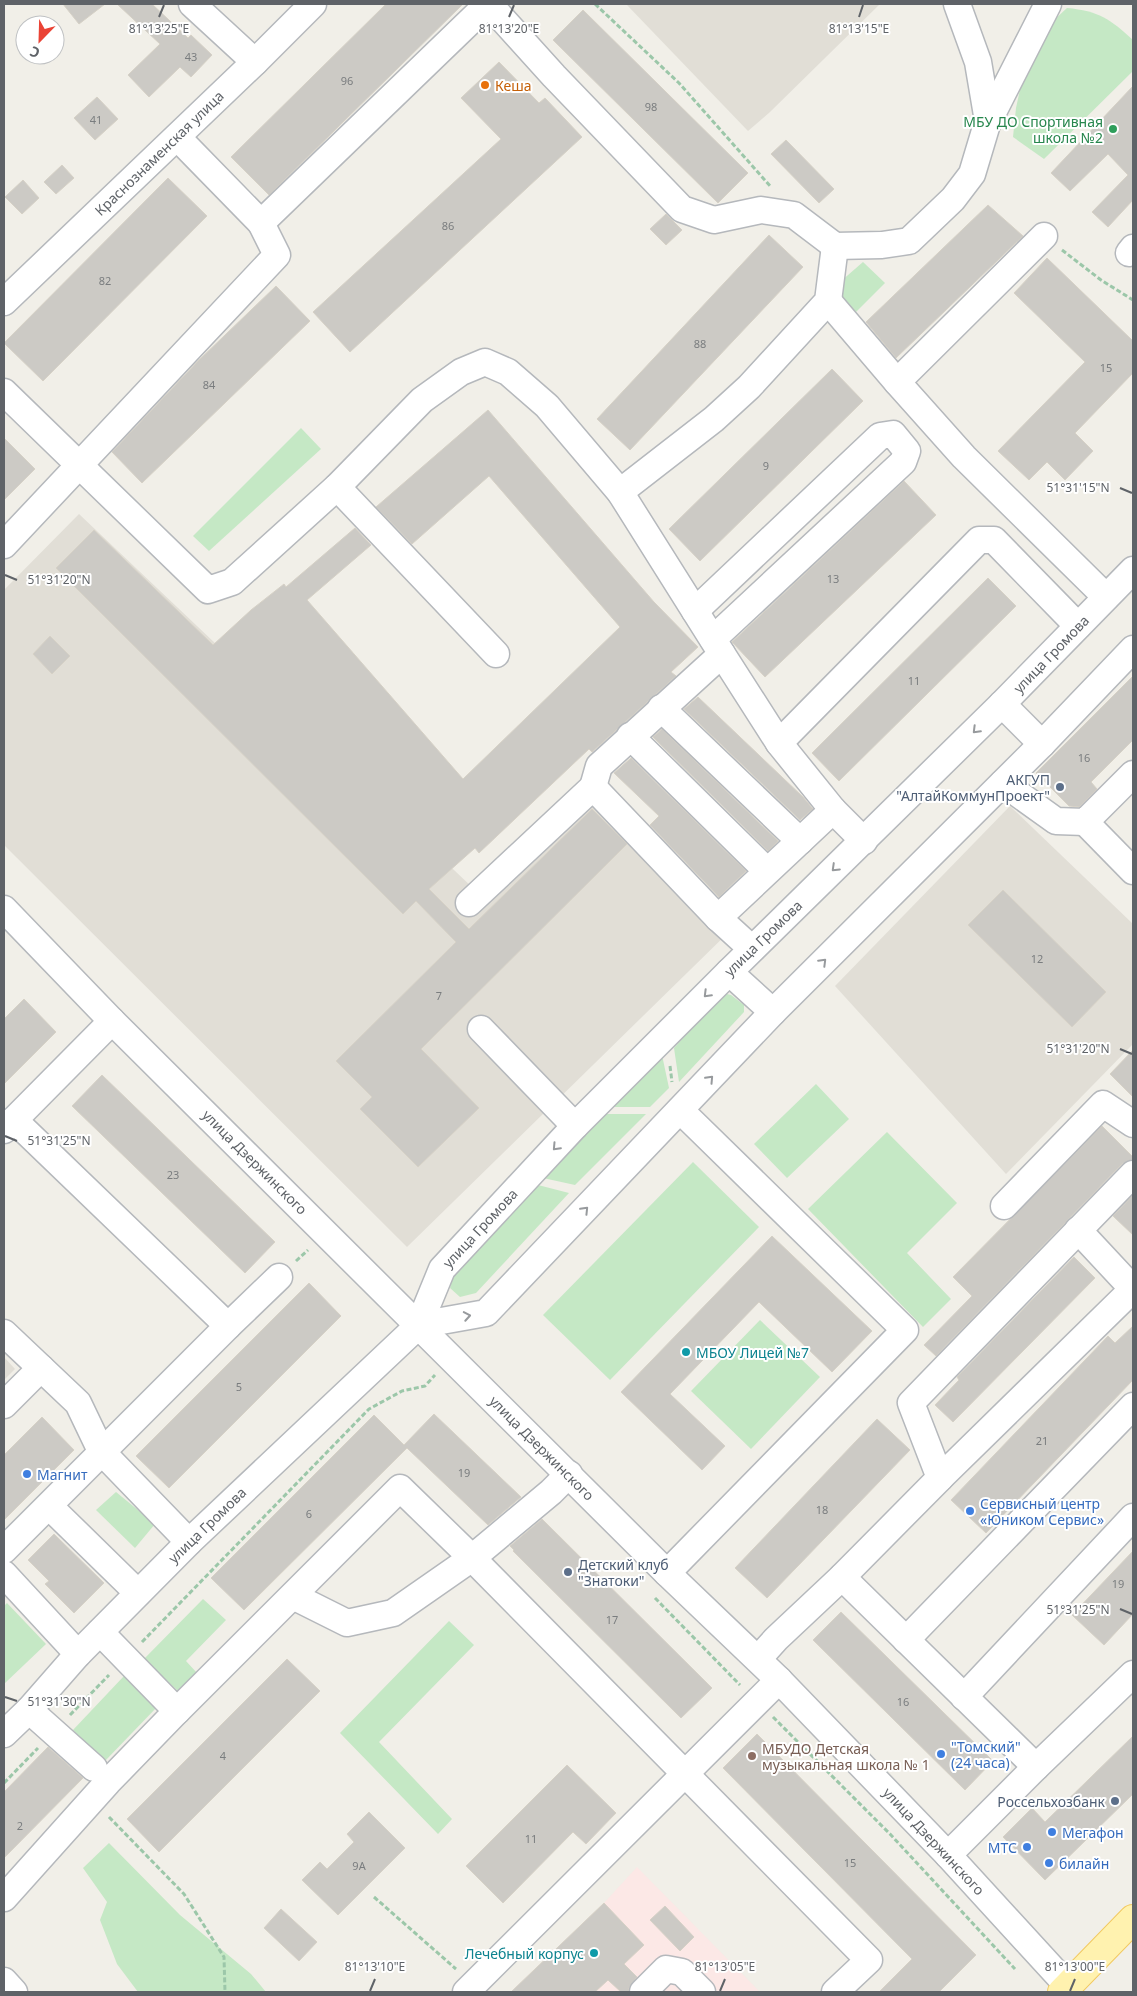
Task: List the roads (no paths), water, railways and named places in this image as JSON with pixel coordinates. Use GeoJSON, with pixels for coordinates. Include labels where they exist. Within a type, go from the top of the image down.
{"type":"FeatureCollection","features":[{"type":"Feature","properties":{"kind":"main road"},"geometry":{"type":"LineString","coordinates":[[1068,1990],[1133,1919]]}},
{"type":"Feature","properties":{"kind":"street"},"geometry":{"type":"LineString","coordinates":[[192,4],[255,62]]}},
{"type":"Feature","properties":{"kind":"street","name":"Краснознаменская улица"},"geometry":{"type":"LineString","coordinates":[[4,302],[313,4]]}},
{"type":"Feature","properties":{"kind":"street"},"geometry":{"type":"LineString","coordinates":[[261,223],[488,4],[554,76],[682,209],[714,220],[761,210],[794,215],[835,246],[882,246],[909,241],[953,199],[972,174],[988,121],[1048,4]]}},
{"type":"Feature","properties":{"kind":"street"},"geometry":{"type":"LineString","coordinates":[[957,4],[978,62],[988,121]]}},
{"type":"Feature","properties":{"kind":"street"},"geometry":{"type":"LineString","coordinates":[[4,545],[277,255],[261,223],[176,137]]}},
{"type":"Feature","properties":{"kind":"street"},"geometry":{"type":"LineString","coordinates":[[898,382],[1044,236]]}},
{"type":"Feature","properties":{"kind":"street"},"geometry":{"type":"LineString","coordinates":[[620,492],[721,412],[749,387],[828,301],[835,246]]}},
{"type":"Feature","properties":{"kind":"street"},"geometry":{"type":"LineString","coordinates":[[828,301],[964,457],[1106,597]]}},
{"type":"Feature","properties":{"kind":"street"},"geometry":{"type":"LineString","coordinates":[[4,392],[208,590],[232,582],[337,487],[422,400],[460,372],[485,362],[508,372],[547,406],[620,492],[779,743],[834,810],[864,841]]}},
{"type":"Feature","properties":{"kind":"street"},"geometry":{"type":"LineString","coordinates":[[469,903],[593,787],[599,766],[661,708],[717,646],[903,462],[907,451],[894,434],[880,436],[695,611]]}},
{"type":"Feature","properties":{"kind":"street"},"geometry":{"type":"LineString","coordinates":[[337,487],[496,654]]}},
{"type":"Feature","properties":{"kind":"street"},"geometry":{"type":"LineString","coordinates":[[779,743],[979,540],[994,540],[1078,626]]}},
{"type":"Feature","properties":{"kind":"street","name":"улица Громова"},"geometry":{"type":"LineString","coordinates":[[4,1733],[29,1710],[78,1654],[189,1542],[419,1325],[442,1269],[575,1126],[1002,704],[1133,570]]}},
{"type":"Feature","properties":{"kind":"street"},"geometry":{"type":"LineString","coordinates":[[419,1325],[486,1313],[773,1012],[1042,744],[1133,649]]}},
{"type":"Feature","properties":{"kind":"street"},"geometry":{"type":"LineString","coordinates":[[1002,704],[1042,744]]}},
{"type":"Feature","properties":{"kind":"street"},"geometry":{"type":"LineString","coordinates":[[661,708],[800,841]]}},
{"type":"Feature","properties":{"kind":"street"},"geometry":{"type":"LineString","coordinates":[[630,736],[767,871]]}},
{"type":"Feature","properties":{"kind":"street"},"geometry":{"type":"LineString","coordinates":[[1003,783],[1056,822],[1085,822],[1133,774]]}},
{"type":"Feature","properties":{"kind":"street"},"geometry":{"type":"LineString","coordinates":[[593,787],[718,918],[752,949]]}},
{"type":"Feature","properties":{"kind":"street"},"geometry":{"type":"LineString","coordinates":[[718,918],[834,810]]}},
{"type":"Feature","properties":{"kind":"street"},"geometry":{"type":"LineString","coordinates":[[1085,822],[1133,871]]}},
{"type":"Feature","properties":{"kind":"street","name":"улица Дзержинского"},"geometry":{"type":"LineString","coordinates":[[4,910],[112,1021],[667,1573],[779,1680],[948,1855],[1068,1990]]}},
{"type":"Feature","properties":{"kind":"street"},"geometry":{"type":"LineString","coordinates":[[729,972],[773,1012]]}},
{"type":"Feature","properties":{"kind":"street"},"geometry":{"type":"LineString","coordinates":[[112,1021],[9,1125],[228,1326]]}},
{"type":"Feature","properties":{"kind":"street"},"geometry":{"type":"LineString","coordinates":[[481,1029],[575,1126]]}},
{"type":"Feature","properties":{"kind":"street"},"geometry":{"type":"LineString","coordinates":[[1004,1206],[1103,1104],[1133,1124]]}},
{"type":"Feature","properties":{"kind":"street"},"geometry":{"type":"LineString","coordinates":[[667,1573],[905,1330],[679,1112]]}},
{"type":"Feature","properties":{"kind":"street"},"geometry":{"type":"LineString","coordinates":[[940,1478],[912,1403],[1133,1174]]}},
{"type":"Feature","properties":{"kind":"street"},"geometry":{"type":"LineString","coordinates":[[758,1659],[776,1639],[842,1578],[940,1478],[1133,1289],[1078,1230]]}},
{"type":"Feature","properties":{"kind":"street"},"geometry":{"type":"LineString","coordinates":[[4,1550],[279,1277]]}},
{"type":"Feature","properties":{"kind":"street"},"geometry":{"type":"LineString","coordinates":[[4,1333],[78,1403],[103,1453],[189,1542]]}},
{"type":"Feature","properties":{"kind":"street"},"geometry":{"type":"LineString","coordinates":[[4,1405],[41,1368]]}},
{"type":"Feature","properties":{"kind":"street"},"geometry":{"type":"LineString","coordinates":[[906,1640],[1133,1406]]}},
{"type":"Feature","properties":{"kind":"street"},"geometry":{"type":"LineString","coordinates":[[293,1596],[347,1623],[393,1613],[472,1558],[551,1492],[569,1474]]}},
{"type":"Feature","properties":{"kind":"street"},"geometry":{"type":"LineString","coordinates":[[4,1898],[92,1800],[177,1711],[400,1488],[472,1558],[869,1960],[835,1992]]}},
{"type":"Feature","properties":{"kind":"street"},"geometry":{"type":"LineString","coordinates":[[49,1506],[138,1593]]}},
{"type":"Feature","properties":{"kind":"street"},"geometry":{"type":"LineString","coordinates":[[964,1697],[1133,1517]]}},
{"type":"Feature","properties":{"kind":"street"},"geometry":{"type":"LineString","coordinates":[[4,1574],[78,1654]]}},
{"type":"Feature","properties":{"kind":"street"},"geometry":{"type":"LineString","coordinates":[[842,1578],[1036,1767]]}},
{"type":"Feature","properties":{"kind":"street"},"geometry":{"type":"LineString","coordinates":[[100,1632],[177,1711]]}},
{"type":"Feature","properties":{"kind":"street"},"geometry":{"type":"LineString","coordinates":[[948,1855],[1133,1674]]}},
{"type":"Feature","properties":{"kind":"street"},"geometry":{"type":"LineString","coordinates":[[470,1988],[779,1680]]}},
{"type":"Feature","properties":{"kind":"street"},"geometry":{"type":"LineString","coordinates":[[29,1710],[94,1768]]}},
{"type":"Feature","properties":{"kind":"street"},"geometry":{"type":"LineString","coordinates":[[643,1992],[666,1969],[682,1972],[702,1992]]}},
{"type":"Feature","properties":{"kind":"street"},"geometry":{"type":"LineString","coordinates":[[4,1981],[14,1992]]}},
{"type":"Feature","properties":{"kind":"place","name":"Кеша"},"geometry":{"type":"Point","coordinates":[485,85]}},
{"type":"Feature","properties":{"kind":"place","name":"МБУ ДО Спортивная школа №2"},"geometry":{"type":"Point","coordinates":[1113,129]}},
{"type":"Feature","properties":{"kind":"place","name":"АКГУП \"АлтайКоммунПроект\""},"geometry":{"type":"Point","coordinates":[1060,787]}},
{"type":"Feature","properties":{"kind":"place","name":"МБОУ Лицей №7"},"geometry":{"type":"Point","coordinates":[686,1352]}},
{"type":"Feature","properties":{"kind":"place","name":"Магнит"},"geometry":{"type":"Point","coordinates":[27,1474]}},
{"type":"Feature","properties":{"kind":"place","name":"Сервисный центр «Юником Сервис»"},"geometry":{"type":"Point","coordinates":[970,1511]}},
{"type":"Feature","properties":{"kind":"place","name":"Детский клуб \"Знатоки\""},"geometry":{"type":"Point","coordinates":[568,1572]}},
{"type":"Feature","properties":{"kind":"place","name":"\"Томский\" (24 часа)"},"geometry":{"type":"Point","coordinates":[941,1754]}},
{"type":"Feature","properties":{"kind":"place","name":"МБУДО Детская музыкальная школа № 1"},"geometry":{"type":"Point","coordinates":[752,1756]}},
{"type":"Feature","properties":{"kind":"place","name":"Россельхозбанк"},"geometry":{"type":"Point","coordinates":[1115,1801]}},
{"type":"Feature","properties":{"kind":"place","name":"Мегафон"},"geometry":{"type":"Point","coordinates":[1052,1832]}},
{"type":"Feature","properties":{"kind":"place","name":"МТС"},"geometry":{"type":"Point","coordinates":[1027,1847]}},
{"type":"Feature","properties":{"kind":"place","name":"билайн"},"geometry":{"type":"Point","coordinates":[1049,1863]}},
{"type":"Feature","properties":{"kind":"place","name":"Лечебный корпус"},"geometry":{"type":"Point","coordinates":[594,1953]}}]}
